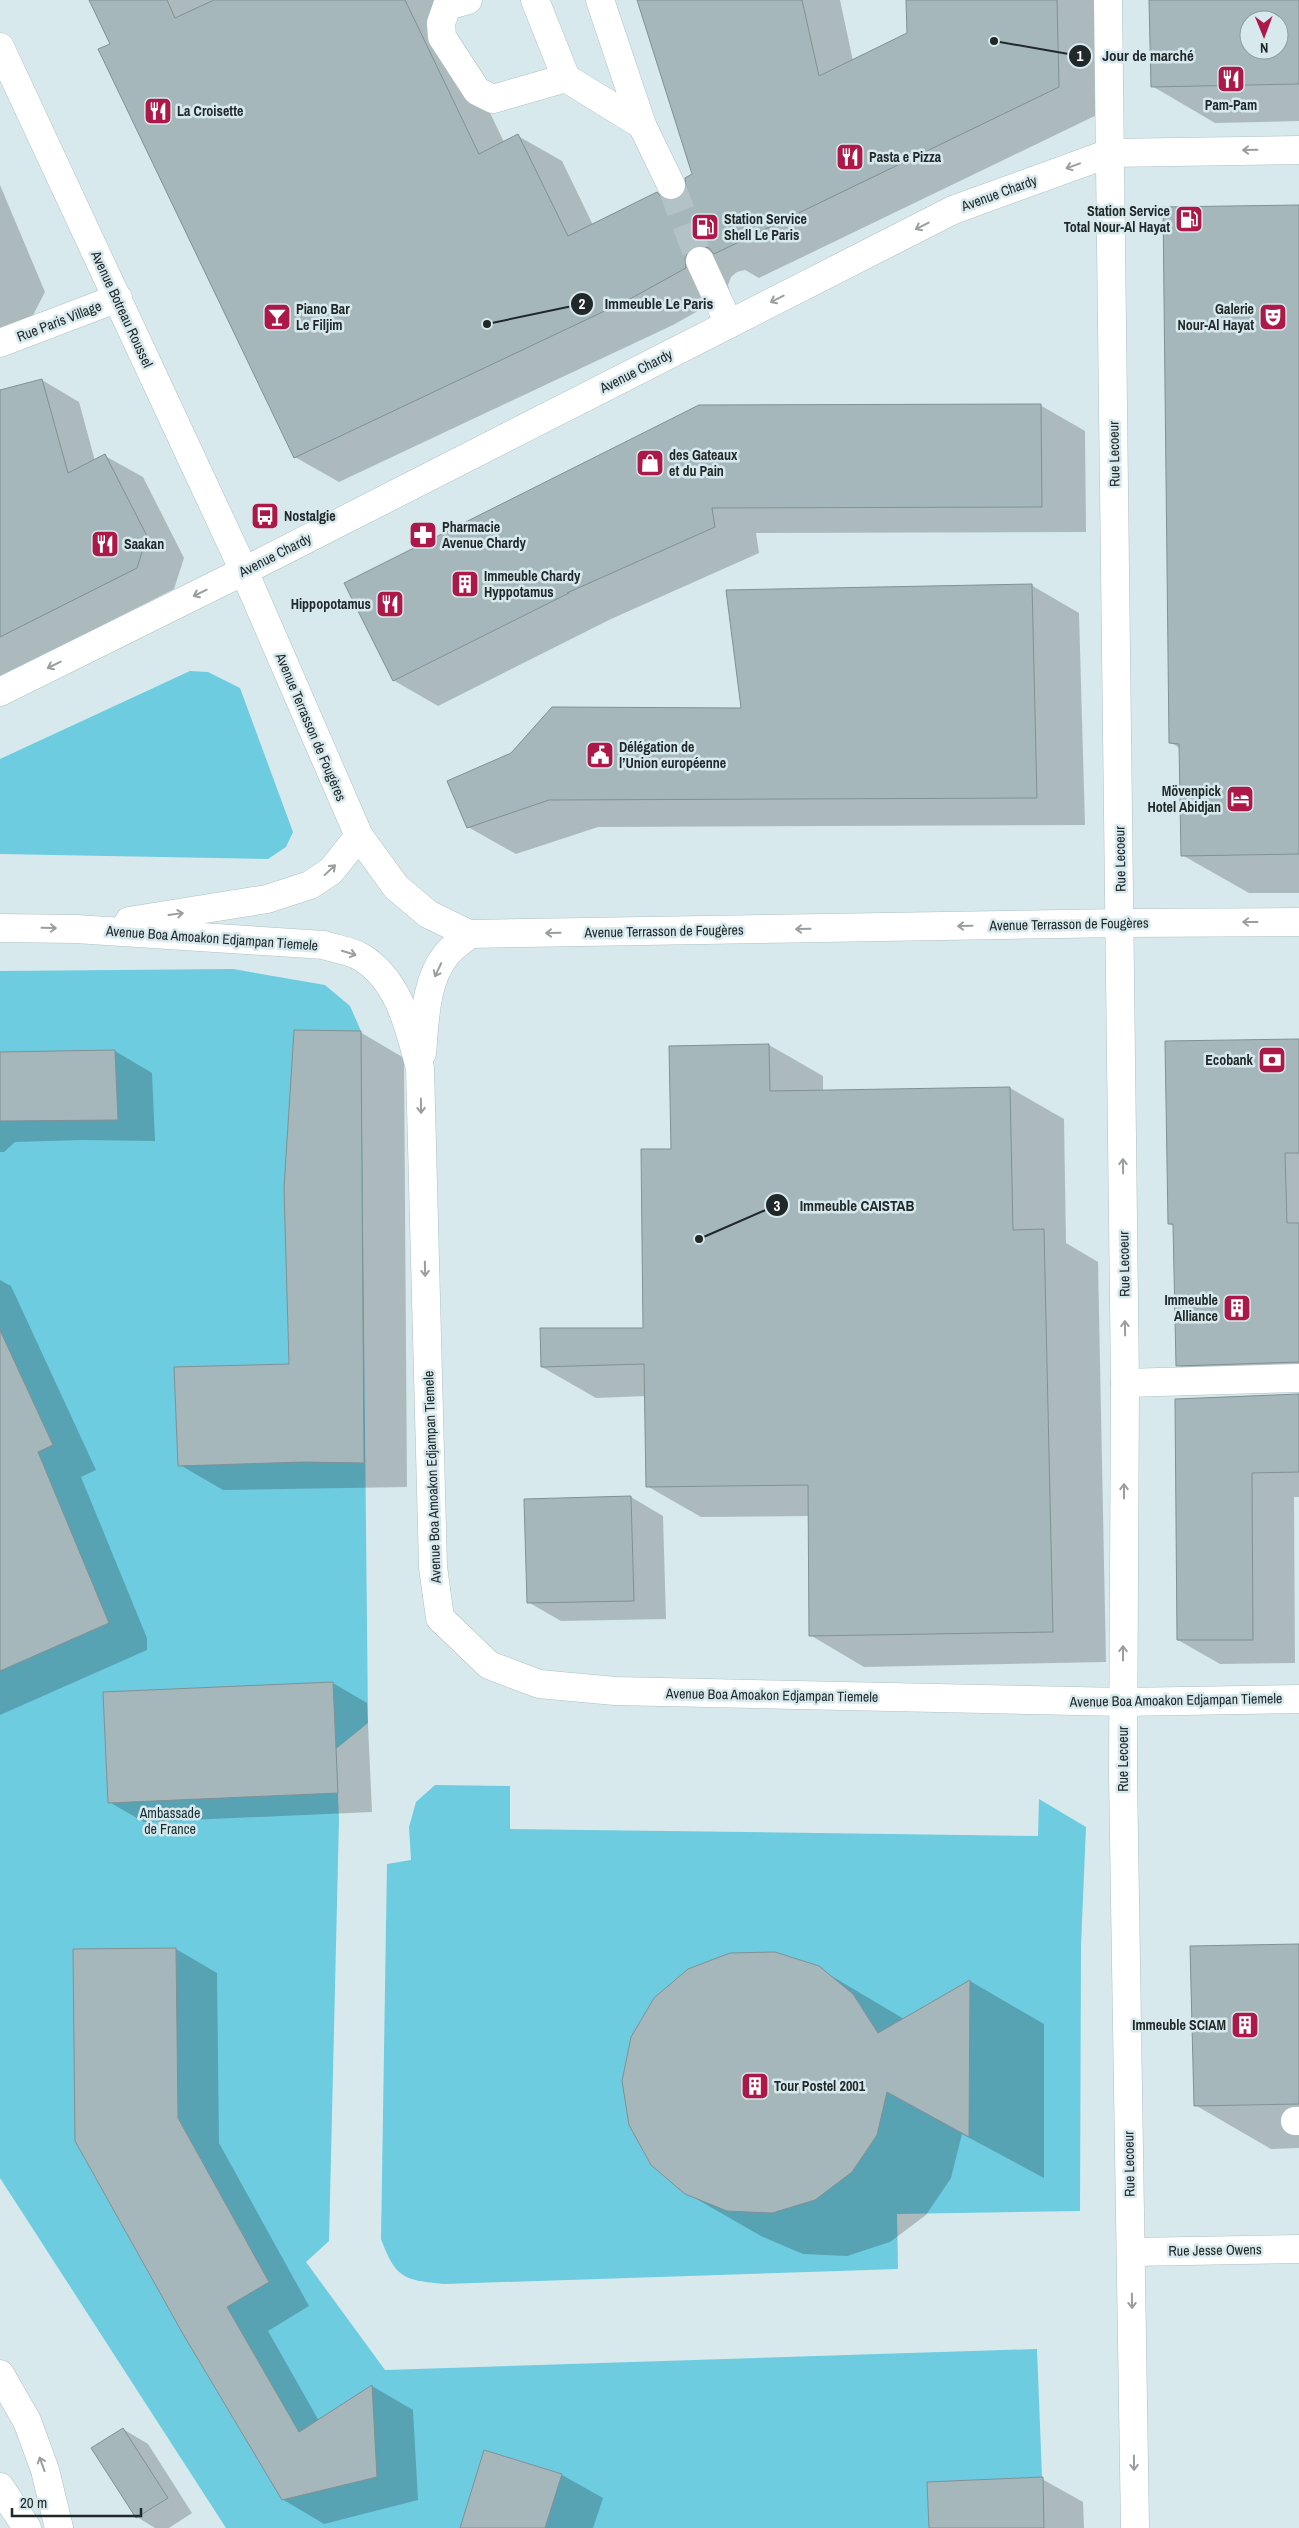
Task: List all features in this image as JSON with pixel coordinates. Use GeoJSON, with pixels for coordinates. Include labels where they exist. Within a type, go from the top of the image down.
{"type":"FeatureCollection","features":[{"type":"Feature","properties":{"kind":"main road"},"geometry":{"type":"LineString","coordinates":[[468,0],[447,6],[441,23],[442,37],[477,92],[494,99],[566,78]]}},
{"type":"Feature","properties":{"kind":"main road"},"geometry":{"type":"LineString","coordinates":[[535,0],[566,78],[642,125]]}},
{"type":"Feature","properties":{"kind":"main road"},"geometry":{"type":"LineString","coordinates":[[600,0],[642,125],[671,185]]}},
{"type":"Feature","properties":{"kind":"main road","name":"Rue Lecoeur"},"geometry":{"type":"LineString","coordinates":[[1108,0],[1121,923],[1125,1383],[1123,1702],[1125,1928],[1132,2252],[1135,2528]]}},
{"type":"Feature","properties":{"kind":"main road","name":"Avenue Botreau Roussel"},"geometry":{"type":"LineString","coordinates":[[4,63],[118,298],[244,571]]}},
{"type":"Feature","properties":{"kind":"main road","name":"Avenue Chardy"},"geometry":{"type":"LineString","coordinates":[[0,692],[244,571],[953,210],[1110,153],[1299,150]]}},
{"type":"Feature","properties":{"kind":"main road"},"geometry":{"type":"LineString","coordinates":[[700,261],[729,324]]}},
{"type":"Feature","properties":{"kind":"main road","name":"Rue Paris Village"},"geometry":{"type":"LineString","coordinates":[[0,344],[118,298]]}},
{"type":"Feature","properties":{"kind":"main road","name":"Avenue Terrasson de Fougères"},"geometry":{"type":"LineString","coordinates":[[244,571],[359,836],[396,887],[428,914],[469,934],[1121,923],[1299,922]]}},
{"type":"Feature","properties":{"kind":"main road"},"geometry":{"type":"LineString","coordinates":[[76,929],[267,899],[310,885],[331,871],[359,836]]}},
{"type":"Feature","properties":{"kind":"main road","name":"Avenue Boa Amoakon Edjampan Tiemele"},"geometry":{"type":"LineString","coordinates":[[0,928],[76,929],[324,945],[361,957],[389,982],[407,1020],[420,1068],[433,1567],[440,1618],[488,1665],[539,1684],[587,1689],[722,1694],[1123,1702],[1299,1698]]}},
{"type":"Feature","properties":{"kind":"main road"},"geometry":{"type":"LineString","coordinates":[[420,1068],[428,999],[435,976],[445,955],[469,934]]}},
{"type":"Feature","properties":{"kind":"main road"},"geometry":{"type":"LineString","coordinates":[[1125,1383],[1299,1378]]}},
{"type":"Feature","properties":{"kind":"main road","name":"Rue Jesse Owens"},"geometry":{"type":"LineString","coordinates":[[1132,2252],[1299,2249]]}},
{"type":"Feature","properties":{"kind":"main road"},"geometry":{"type":"LineString","coordinates":[[0,2374],[26,2422],[44,2470],[59,2528]]}},
{"type":"Feature","properties":{"kind":"main road"},"geometry":{"type":"LineString","coordinates":[[0,2487],[27,2528]]}},
{"type":"Feature","properties":{"kind":"green space"},"geometry":{"type":"Polygon","coordinates":[[[190,671],[208,672],[240,688],[293,832],[286,847],[268,859],[0,854],[0,759],[190,671]]]}},
{"type":"Feature","properties":{"kind":"green space","name":"Ambassade de France"},"geometry":{"type":"Polygon","coordinates":[[[233,969],[325,985],[350,1006],[361,1031],[368,1723],[336,1749],[339,1819],[329,2241],[306,2262],[385,2370],[1037,2349],[1044,2528],[226,2528],[0,2178],[0,971],[233,969]]]}},
{"type":"Feature","properties":{"kind":"green space"},"geometry":{"type":"Polygon","coordinates":[[[435,1785],[510,1786],[510,1829],[1038,1836],[1039,1799],[1086,1827],[1081,1946],[1080,2211],[897,2214],[898,2269],[445,2284],[420,2281],[403,2275],[392,2262],[381,2239],[387,1864],[411,1860],[409,1827],[416,1802],[435,1785]]]}},
{"type":"Feature","properties":{"kind":"building"},"geometry":{"type":"Polygon","coordinates":[[[89,0],[167,0],[175,18],[214,0],[405,0],[479,154],[518,134],[568,236],[657,192],[662,198],[669,200],[678,199],[684,194],[686,187],[685,178],[692,174],[637,0],[802,0],[819,76],[907,33],[906,0],[1057,0],[1059,87],[714,254],[709,248],[702,246],[693,247],[685,259],[686,268],[628,300],[294,458],[98,49],[110,44],[89,0]]]}},
{"type":"Feature","properties":{"kind":"building"},"geometry":{"type":"Polygon","coordinates":[[[1149,0],[1299,0],[1299,84],[1151,87],[1149,0]]]}},
{"type":"Feature","properties":{"kind":"building"},"geometry":{"type":"Polygon","coordinates":[[[1299,205],[1299,854],[1181,856],[1179,744],[1169,743],[1163,207],[1299,205]]]}},
{"type":"Feature","properties":{"kind":"building"},"geometry":{"type":"Polygon","coordinates":[[[42,379],[68,473],[105,454],[147,536],[137,568],[0,637],[0,390],[42,379]]]}},
{"type":"Feature","properties":{"kind":"building"},"geometry":{"type":"Polygon","coordinates":[[[1041,404],[1042,507],[712,508],[715,527],[567,593],[569,593],[393,681],[344,583],[699,405],[1041,404]]]}},
{"type":"Feature","properties":{"kind":"building"},"geometry":{"type":"Polygon","coordinates":[[[1032,584],[1037,798],[549,800],[467,828],[447,781],[511,753],[552,707],[741,708],[726,590],[1032,584]]]}},
{"type":"Feature","properties":{"kind":"building"},"geometry":{"type":"Polygon","coordinates":[[[294,1030],[361,1031],[364,1463],[303,1462],[178,1466],[174,1367],[289,1364],[284,1188],[294,1030]]]}},
{"type":"Feature","properties":{"kind":"building"},"geometry":{"type":"Polygon","coordinates":[[[1299,1039],[1299,1153],[1285,1153],[1287,1223],[1299,1223],[1299,1362],[1176,1366],[1173,1224],[1168,1224],[1165,1041],[1299,1039]]]}},
{"type":"Feature","properties":{"kind":"building"},"geometry":{"type":"Polygon","coordinates":[[[769,1044],[770,1091],[1010,1087],[1013,1230],[1044,1229],[1053,1632],[809,1636],[808,1485],[646,1487],[644,1364],[541,1367],[540,1328],[643,1328],[641,1149],[671,1149],[669,1046],[769,1044]]]}},
{"type":"Feature","properties":{"kind":"building"},"geometry":{"type":"Polygon","coordinates":[[[115,1050],[118,1120],[0,1121],[0,1052],[115,1050]]]}},
{"type":"Feature","properties":{"kind":"building"},"geometry":{"type":"Polygon","coordinates":[[[0,1330],[53,1445],[38,1452],[109,1623],[0,1671],[0,1330]]]}},
{"type":"Feature","properties":{"kind":"building"},"geometry":{"type":"Polygon","coordinates":[[[1299,1394],[1299,1472],[1252,1473],[1253,1640],[1177,1640],[1175,1399],[1299,1394]]]}},
{"type":"Feature","properties":{"kind":"building"},"geometry":{"type":"Polygon","coordinates":[[[631,1496],[634,1601],[527,1603],[524,1499],[631,1496]]]}},
{"type":"Feature","properties":{"kind":"building"},"geometry":{"type":"Polygon","coordinates":[[[333,1682],[338,1793],[108,1803],[103,1692],[333,1682]]]}},
{"type":"Feature","properties":{"kind":"building","name":"Immeuble SCIAM"},"geometry":{"type":"Polygon","coordinates":[[[1299,1944],[1299,2104],[1194,2106],[1190,1946],[1299,1944]]]}},
{"type":"Feature","properties":{"kind":"building"},"geometry":{"type":"Polygon","coordinates":[[[176,1948],[178,2118],[269,2282],[227,2307],[299,2432],[372,2385],[377,2477],[282,2500],[183,2334],[75,2141],[73,1949],[176,1948]]]}},
{"type":"Feature","properties":{"kind":"building","name":"Tour Postel 2001"},"geometry":{"type":"Polygon","coordinates":[[[775,1952],[819,1966],[853,1994],[878,2033],[970,1980],[969,2137],[887,2092],[877,2135],[852,2172],[815,2200],[772,2213],[727,2211],[685,2194],[651,2165],[629,2125],[622,2081],[631,2037],[654,1998],[688,1969],[730,1953],[775,1952]]]}},
{"type":"Feature","properties":{"kind":"building"},"geometry":{"type":"Polygon","coordinates":[[[123,2428],[168,2498],[136,2518],[91,2448],[123,2428]]]}},
{"type":"Feature","properties":{"kind":"building"},"geometry":{"type":"Polygon","coordinates":[[[484,2450],[562,2474],[545,2528],[460,2528],[484,2450]]]}},
{"type":"Feature","properties":{"kind":"building"},"geometry":{"type":"Polygon","coordinates":[[[1043,2477],[1044,2528],[929,2528],[927,2482],[1043,2477]]]}},
{"type":"Feature","properties":{"kind":"tunnel"},"geometry":{"type":"LineString","coordinates":[[671,185],[700,261]]}},
{"type":"Feature","properties":{"kind":"place","name":"Jour de marché"},"geometry":{"type":"Point","coordinates":[994,41]}},
{"type":"Feature","properties":{"kind":"place","name":"Pam-Pam"},"geometry":{"type":"Point","coordinates":[1231,79]}},
{"type":"Feature","properties":{"kind":"place","name":"La Croisette"},"geometry":{"type":"Point","coordinates":[158,111]}},
{"type":"Feature","properties":{"kind":"place","name":"Pasta e Pizza"},"geometry":{"type":"Point","coordinates":[850,157]}},
{"type":"Feature","properties":{"kind":"place","name":"Station Service Total Nour-Al Hayat"},"geometry":{"type":"Point","coordinates":[1189,219]}},
{"type":"Feature","properties":{"kind":"place","name":"Station Service Shell Le Paris"},"geometry":{"type":"Point","coordinates":[705,227]}},
{"type":"Feature","properties":{"kind":"place","name":"Piano Bar Le Filjim"},"geometry":{"type":"Point","coordinates":[277,317]}},
{"type":"Feature","properties":{"kind":"place","name":"Galerie Nour-Al Hayat"},"geometry":{"type":"Point","coordinates":[1273,317]}},
{"type":"Feature","properties":{"kind":"place","name":"Immeuble Le Paris"},"geometry":{"type":"Point","coordinates":[487,324]}},
{"type":"Feature","properties":{"kind":"place","name":"des Gateaux et du Pain"},"geometry":{"type":"Point","coordinates":[650,463]}},
{"type":"Feature","properties":{"kind":"place","name":"Nostalgie"},"geometry":{"type":"Point","coordinates":[265,516]}},
{"type":"Feature","properties":{"kind":"place","name":"Pharmacie Avenue Chardy"},"geometry":{"type":"Point","coordinates":[423,535]}},
{"type":"Feature","properties":{"kind":"place","name":"Saakan"},"geometry":{"type":"Point","coordinates":[105,544]}},
{"type":"Feature","properties":{"kind":"place","name":"Immeuble Chardy Hyppotamus"},"geometry":{"type":"Point","coordinates":[465,584]}},
{"type":"Feature","properties":{"kind":"place","name":"Hippopotamus"},"geometry":{"type":"Point","coordinates":[390,604]}},
{"type":"Feature","properties":{"kind":"place","name":"Délégation de l’Union européenne"},"geometry":{"type":"Point","coordinates":[600,755]}},
{"type":"Feature","properties":{"kind":"place","name":"Mövenpick Hotel Abidjan"},"geometry":{"type":"Point","coordinates":[1240,799]}},
{"type":"Feature","properties":{"kind":"place","name":"Ecobank"},"geometry":{"type":"Point","coordinates":[1272,1060]}},
{"type":"Feature","properties":{"kind":"place","name":"Immeuble CAISTAB"},"geometry":{"type":"Point","coordinates":[699,1239]}},
{"type":"Feature","properties":{"kind":"place","name":"Immeuble Alliance"},"geometry":{"type":"Point","coordinates":[1237,1308]}},
{"type":"Feature","properties":{"kind":"place","name":"Immeuble SCIAM"},"geometry":{"type":"Point","coordinates":[1245,2025]}},
{"type":"Feature","properties":{"kind":"place","name":"Tour Postel 2001"},"geometry":{"type":"Point","coordinates":[755,2086]}}]}
